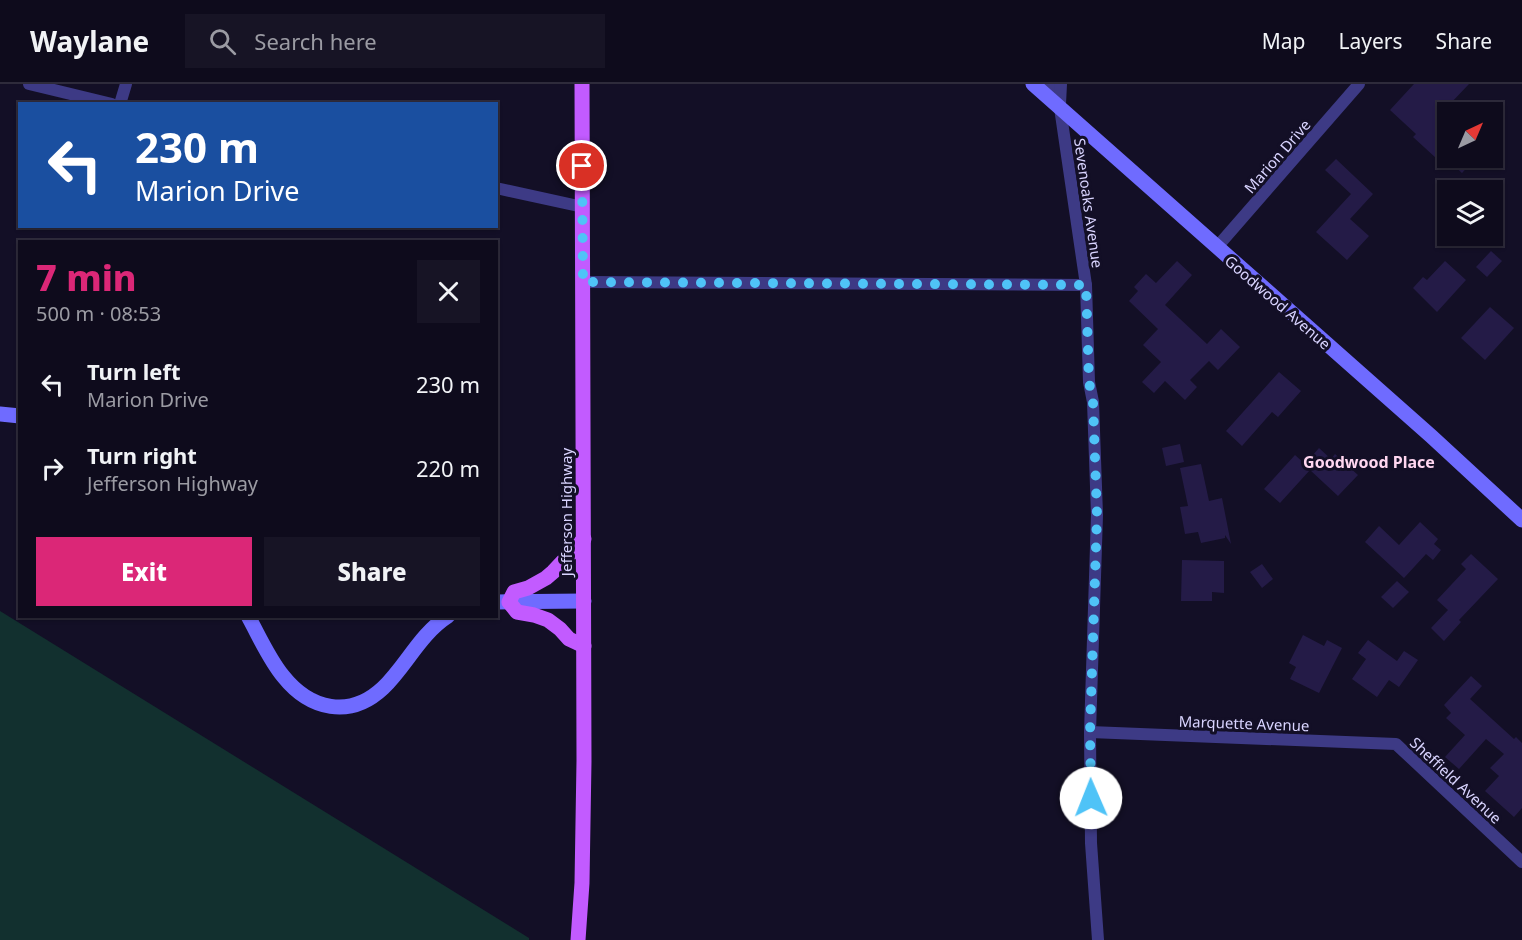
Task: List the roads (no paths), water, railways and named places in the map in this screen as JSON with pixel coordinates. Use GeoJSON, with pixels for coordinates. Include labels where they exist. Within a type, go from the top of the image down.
{"type":"FeatureCollection","features":[{"type":"Feature","properties":{"kind":"main road","name":"Jefferson Highway"},"geometry":{"type":"LineString","coordinates":[[578,940],[582,883],[584,646],[582,84]]}},
{"type":"Feature","properties":{"kind":"main road"},"geometry":{"type":"LineString","coordinates":[[584,539],[553,572],[538,583],[514,592],[503,602],[517,612],[548,620],[569,639],[584,646]]}},
{"type":"Feature","properties":{"kind":"street"},"geometry":{"type":"LineString","coordinates":[[29,84],[104,102]]}},
{"type":"Feature","properties":{"kind":"street"},"geometry":{"type":"LineString","coordinates":[[121,102],[126,84]]}},
{"type":"Feature","properties":{"kind":"street","name":"Goodwood Avenue"},"geometry":{"type":"LineString","coordinates":[[1033,84],[1431,436],[1522,520]]}},
{"type":"Feature","properties":{"kind":"street","name":"Sevenoaks Avenue"},"geometry":{"type":"LineString","coordinates":[[1050,84],[1060,108],[1086,285],[1089,382],[1093,402],[1097,515],[1090,732],[1091,843],[1098,940]]}},
{"type":"Feature","properties":{"kind":"street"},"geometry":{"type":"LineString","coordinates":[[1060,108],[1061,84]]}},
{"type":"Feature","properties":{"kind":"street","name":"Marion Drive"},"geometry":{"type":"LineString","coordinates":[[1217,247],[1359,84]]}},
{"type":"Feature","properties":{"kind":"street"},"geometry":{"type":"LineString","coordinates":[[498,188],[583,207]]}},
{"type":"Feature","properties":{"kind":"street"},"geometry":{"type":"LineString","coordinates":[[583,282],[1086,285]]}},
{"type":"Feature","properties":{"kind":"street"},"geometry":{"type":"LineString","coordinates":[[1,418],[18,416]]}},
{"type":"Feature","properties":{"kind":"street"},"geometry":{"type":"LineString","coordinates":[[503,602],[584,601]]}},
{"type":"Feature","properties":{"kind":"street"},"geometry":{"type":"LineString","coordinates":[[249,618],[273,661],[293,688],[324,706],[340,708],[370,699],[383,687],[429,632],[445,618]]}},
{"type":"Feature","properties":{"kind":"street","name":"Marquette Avenue"},"geometry":{"type":"LineString","coordinates":[[1090,732],[1396,744]]}},
{"type":"Feature","properties":{"kind":"street","name":"Sheffield Avenue"},"geometry":{"type":"LineString","coordinates":[[1396,744],[1522,862]]}},
{"type":"Feature","properties":{"kind":"district","name":"Goodwood Place"},"geometry":{"type":"Point","coordinates":[1369,462]}}]}
